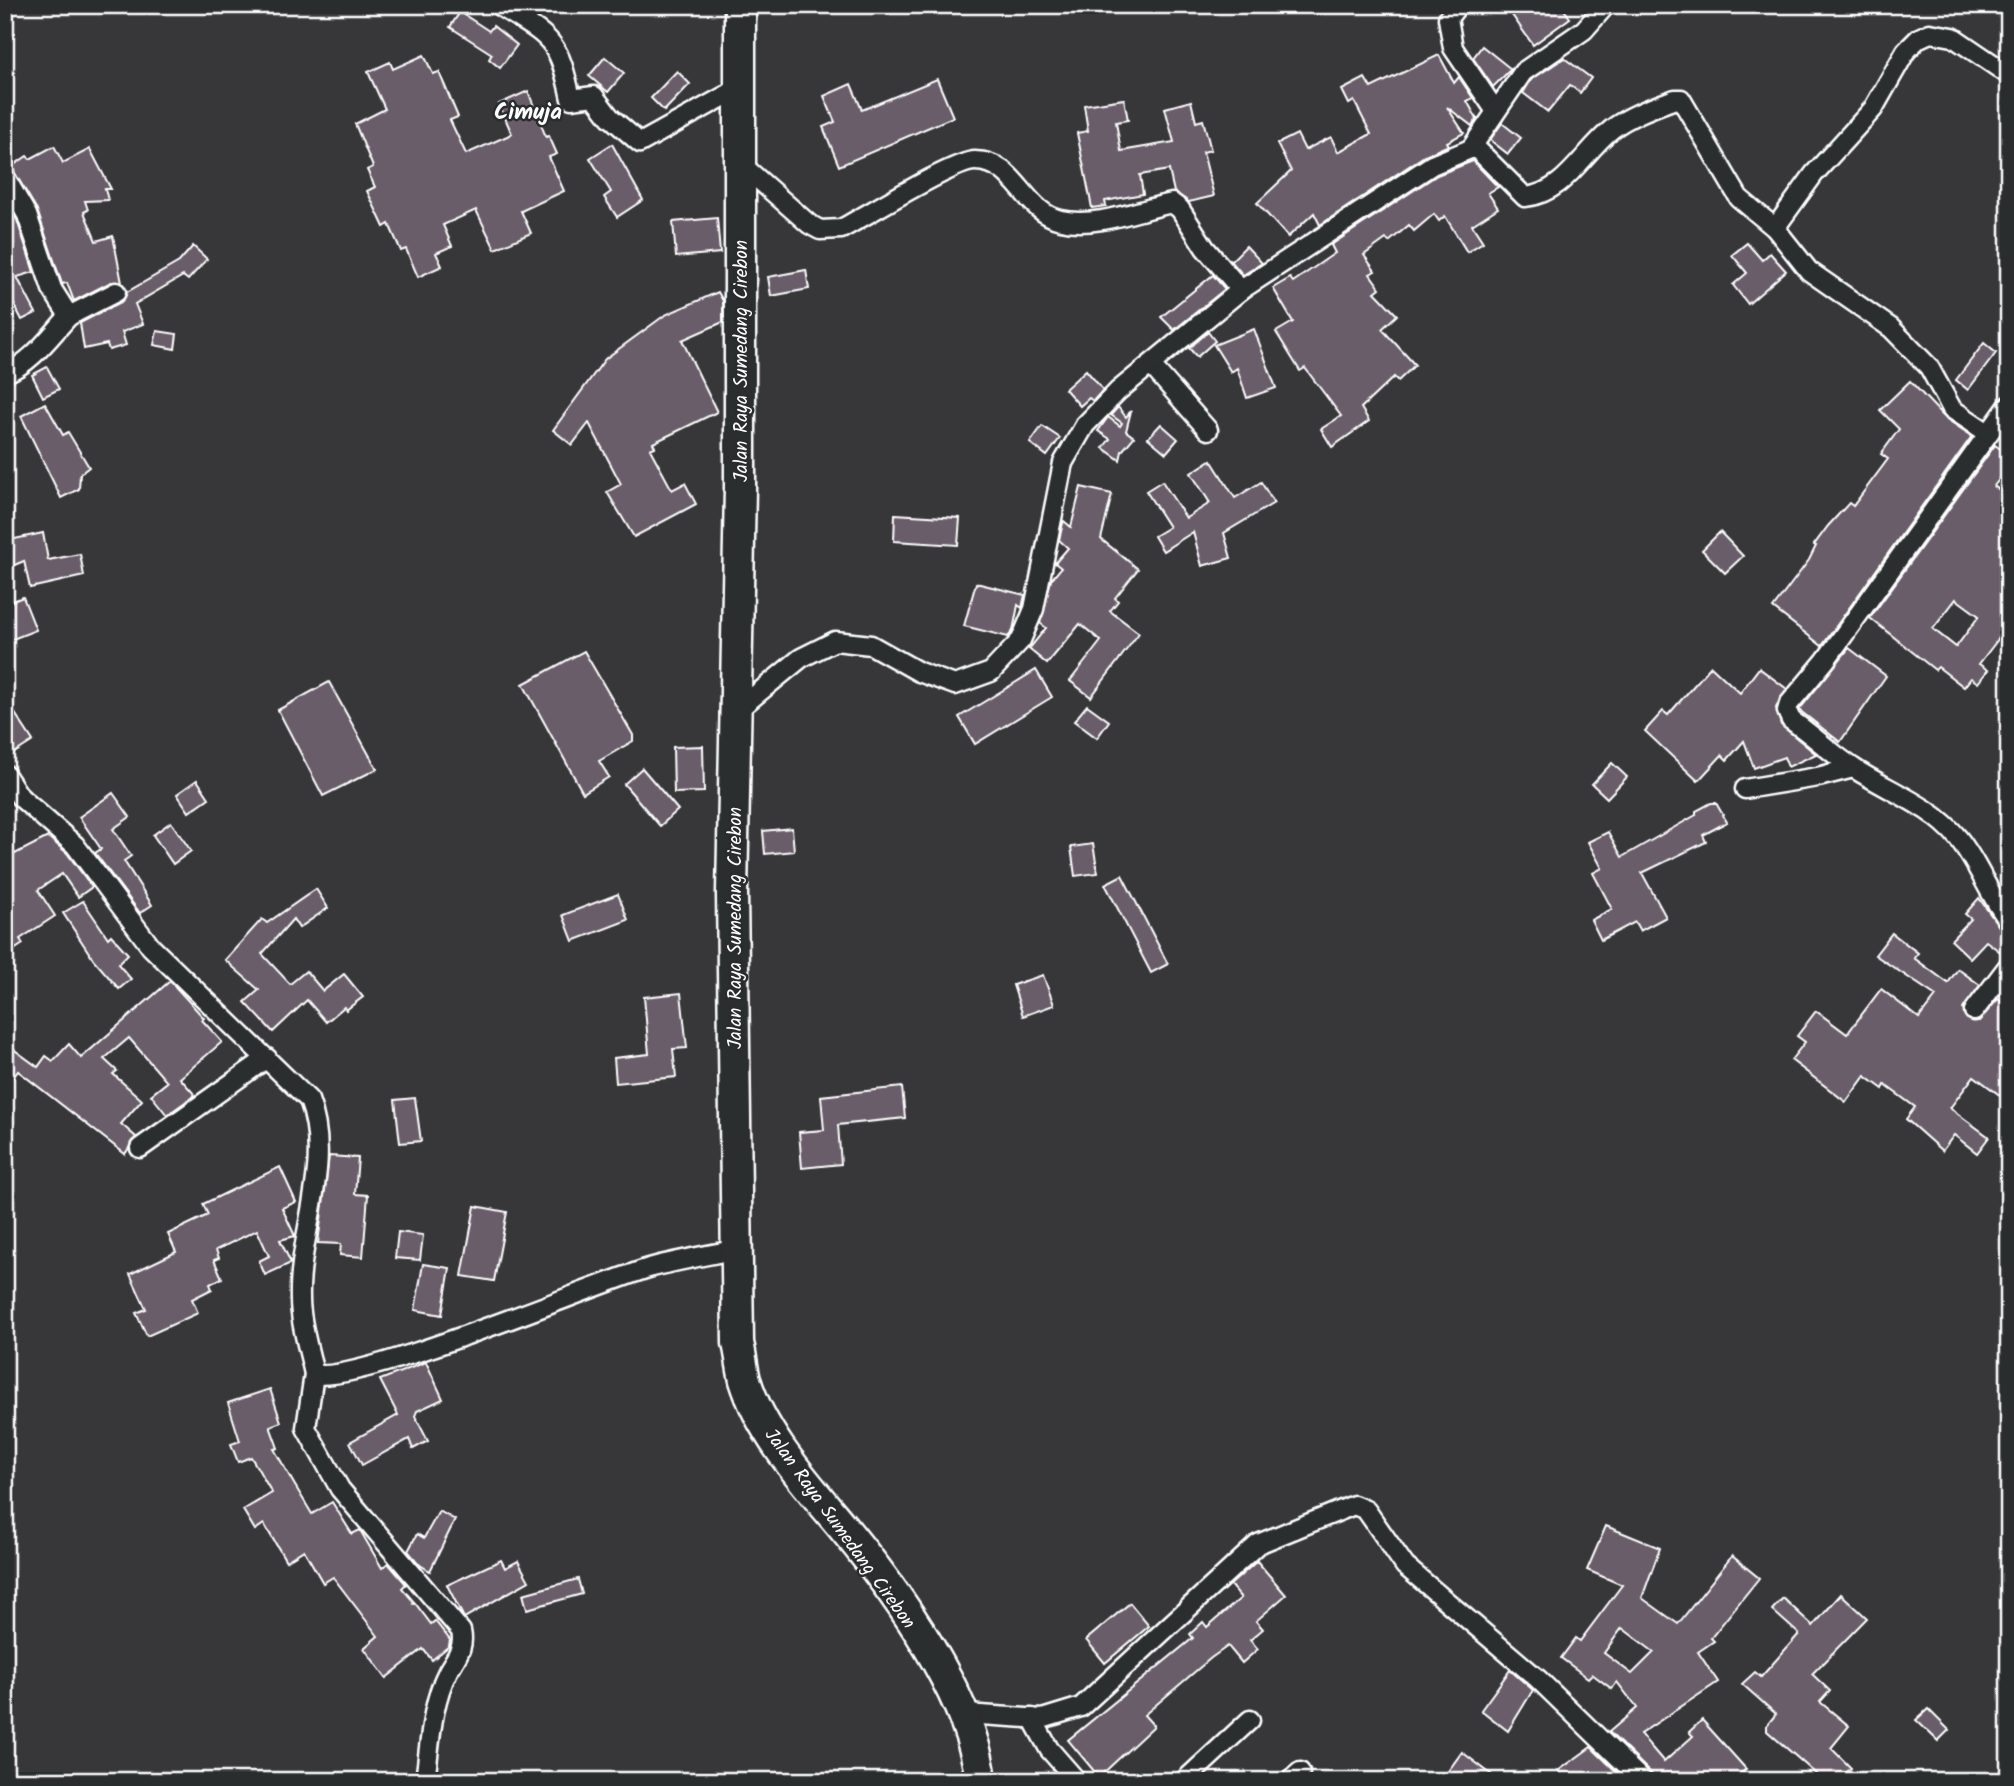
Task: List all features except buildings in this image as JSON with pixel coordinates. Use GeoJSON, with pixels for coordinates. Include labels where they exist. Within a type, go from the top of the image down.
{"type":"FeatureCollection","features":[{"type":"Feature","properties":{"kind":"highway","name":"Jalan Raya Sumedang Cirebon"},"geometry":{"type":"LineString","coordinates":[[740,5],[741,164],[732,893],[738,1343],[745,1380],[765,1424],[865,1554],[930,1650],[965,1714],[981,1781]]}},
{"type":"Feature","properties":{"kind":"street"},"geometry":{"type":"LineString","coordinates":[[498,5],[554,45],[562,59],[571,99],[594,96],[610,117],[640,143],[741,87]]}},
{"type":"Feature","properties":{"kind":"street"},"geometry":{"type":"LineString","coordinates":[[1458,5],[1448,18],[1453,48],[1495,110]]}},
{"type":"Feature","properties":{"kind":"street"},"geometry":{"type":"LineString","coordinates":[[735,712],[802,658],[835,641],[871,645],[894,655],[919,672],[955,685],[970,682],[991,672],[1021,640],[1034,609],[1063,463],[1085,425],[1151,365],[1241,290],[1432,165],[1472,147],[1523,72],[1584,30],[1606,5]]}},
{"type":"Feature","properties":{"kind":"street"},"geometry":{"type":"LineString","coordinates":[[1775,229],[1814,174],[1873,109],[1906,51],[1919,38],[1930,33],[1953,37],[2009,75]]}},
{"type":"Feature","properties":{"kind":"street"},"geometry":{"type":"LineString","coordinates":[[1472,147],[1487,156],[1525,198],[1542,195],[1558,185],[1611,130],[1631,116],[1681,99],[1738,198],[1775,229],[1809,271],[1891,328],[1929,367],[1952,409],[1988,433]]}},
{"type":"Feature","properties":{"kind":"street"},"geometry":{"type":"LineString","coordinates":[[741,164],[809,224],[820,230],[841,229],[972,161],[991,163],[1009,173],[1034,205],[1059,220],[1079,222],[1172,203],[1180,209],[1205,248],[1241,290]]}},
{"type":"Feature","properties":{"kind":"street"},"geometry":{"type":"LineString","coordinates":[[5,177],[27,215],[52,289],[69,316]]}},
{"type":"Feature","properties":{"kind":"street"},"geometry":{"type":"LineString","coordinates":[[5,373],[13,370],[39,348],[69,316],[116,292]]}},
{"type":"Feature","properties":{"kind":"street"},"geometry":{"type":"LineString","coordinates":[[1151,365],[1208,430]]}},
{"type":"Feature","properties":{"kind":"street"},"geometry":{"type":"LineString","coordinates":[[2009,405],[1825,661],[1789,704],[1787,711],[1791,720],[1853,768],[1931,813],[1958,838],[1981,873],[1990,897],[2009,920]]}},
{"type":"Feature","properties":{"kind":"street"},"geometry":{"type":"LineString","coordinates":[[1745,789],[1818,777],[1853,768]]}},
{"type":"Feature","properties":{"kind":"street"},"geometry":{"type":"LineString","coordinates":[[5,774],[20,797],[75,845],[151,947],[303,1092],[314,1112],[317,1170],[300,1299],[314,1374],[306,1428],[340,1489],[461,1631],[463,1641],[459,1654],[447,1672],[436,1703],[425,1781]]}},
{"type":"Feature","properties":{"kind":"street"},"geometry":{"type":"LineString","coordinates":[[1974,1011],[2009,965]]}},
{"type":"Feature","properties":{"kind":"street"},"geometry":{"type":"LineString","coordinates":[[140,1148],[267,1058]]}},
{"type":"Feature","properties":{"kind":"street"},"geometry":{"type":"LineString","coordinates":[[314,1374],[338,1374],[399,1356],[650,1268],[738,1249]]}},
{"type":"Feature","properties":{"kind":"street"},"geometry":{"type":"LineString","coordinates":[[965,1714],[1042,1719],[1081,1707],[1258,1544],[1354,1505],[1366,1510],[1405,1566],[1538,1679],[1643,1781]]}},
{"type":"Feature","properties":{"kind":"street"},"geometry":{"type":"LineString","coordinates":[[1032,1718],[1049,1749],[1077,1781]]}},
{"type":"Feature","properties":{"kind":"street"},"geometry":{"type":"LineString","coordinates":[[1184,1781],[1250,1720]]}},
{"type":"Feature","properties":{"kind":"district","name":"Cimuja"},"geometry":{"type":"Point","coordinates":[528,111]}}]}
